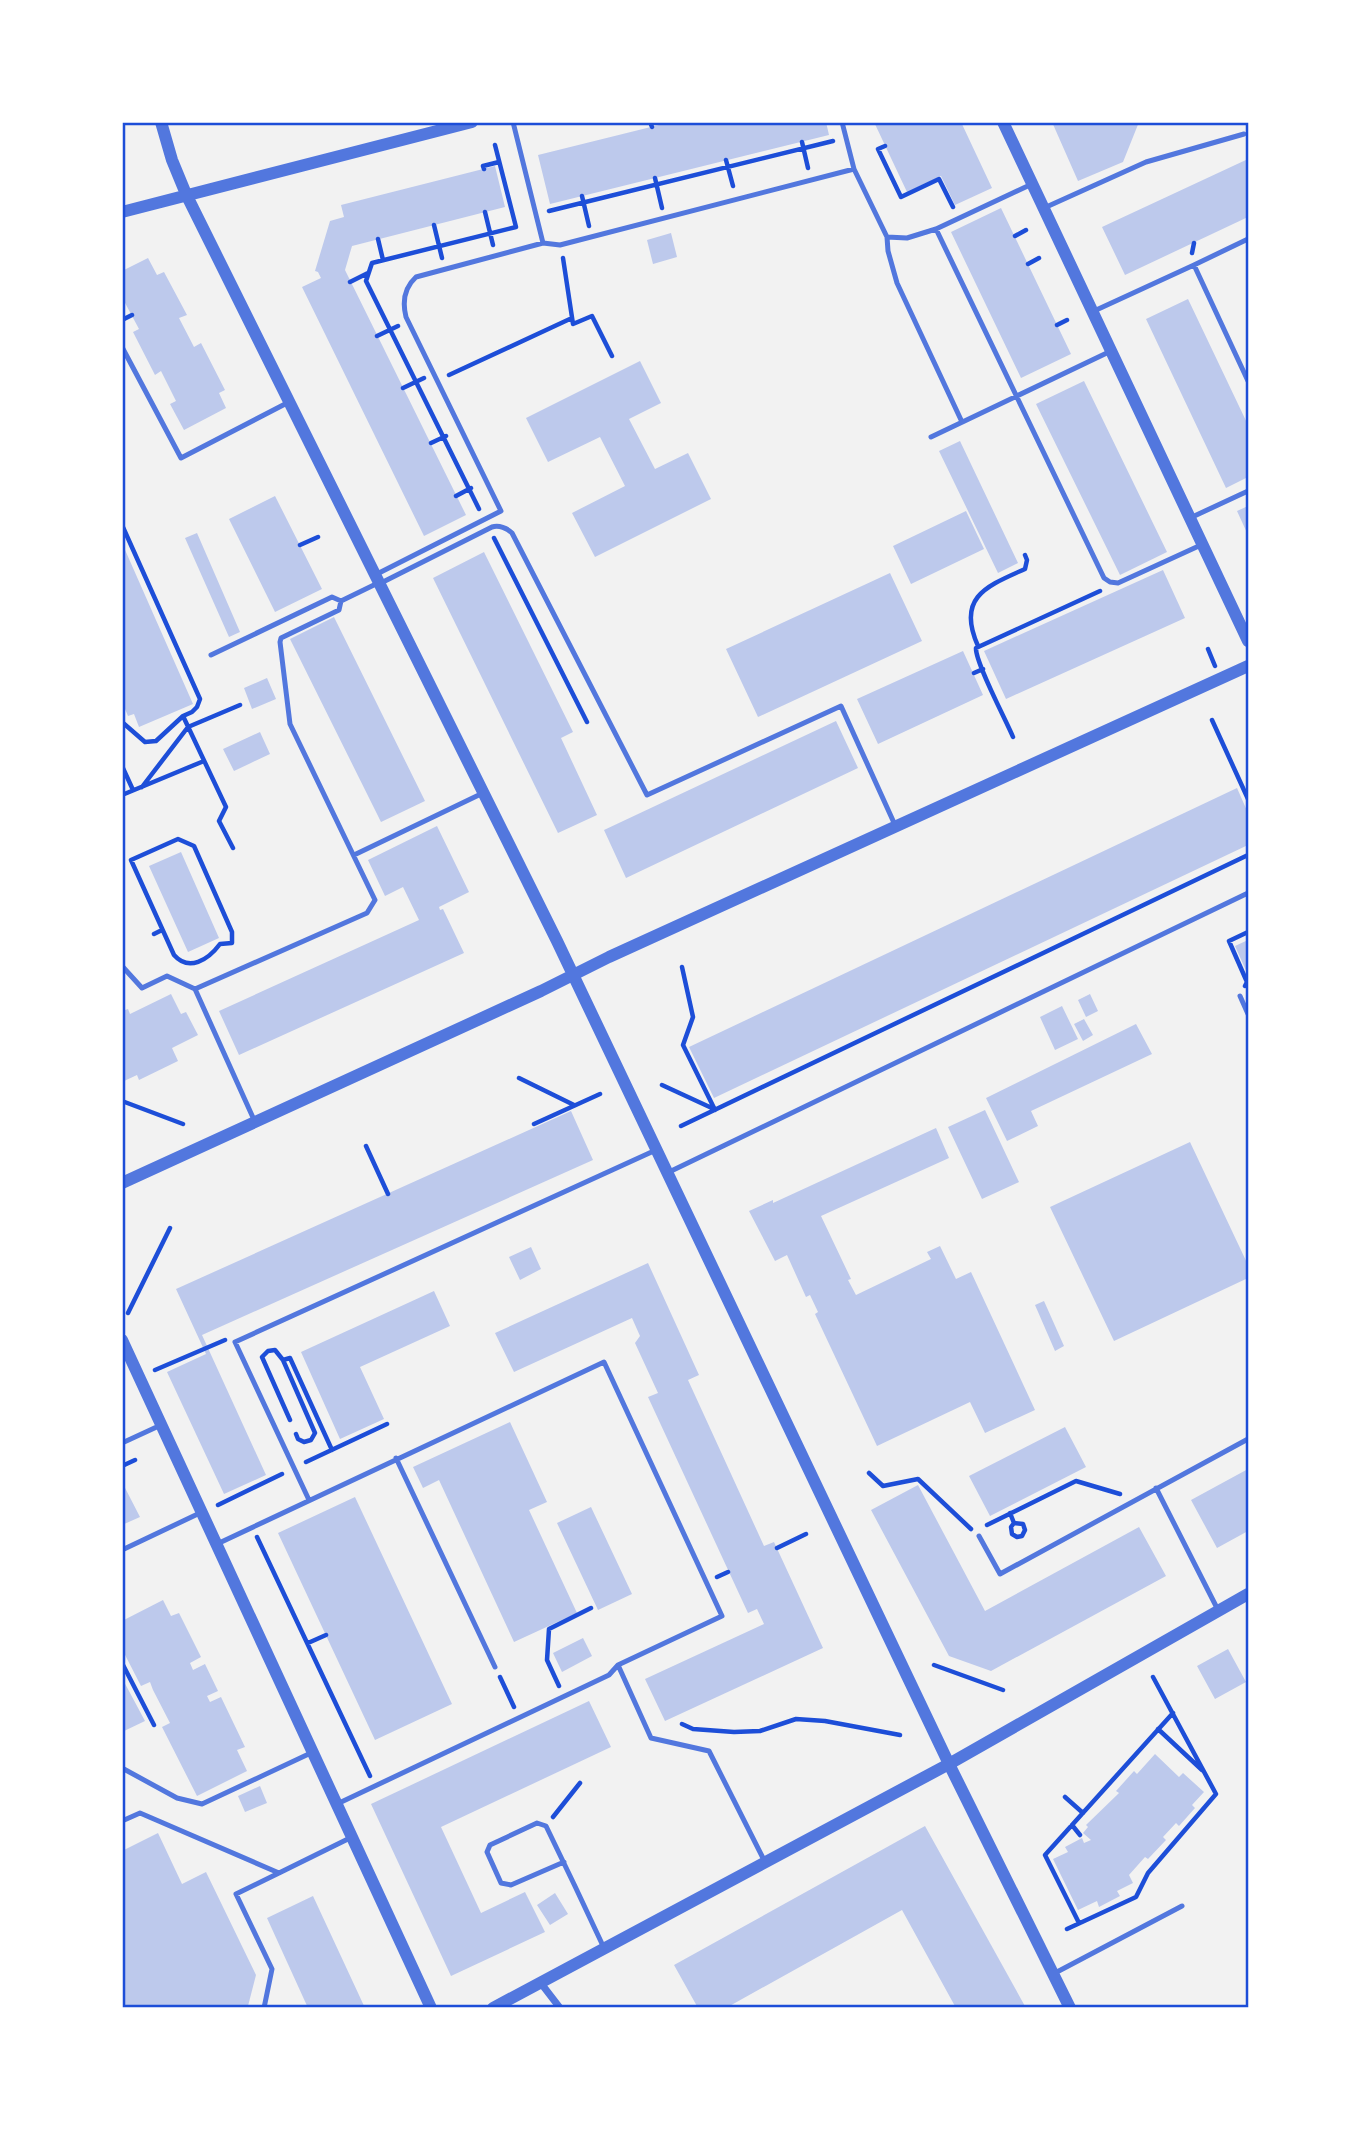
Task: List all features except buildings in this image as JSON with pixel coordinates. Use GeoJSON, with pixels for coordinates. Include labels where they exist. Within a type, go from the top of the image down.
{"type":"FeatureCollection","features":[{"type":"Feature","properties":{"kind":"street"},"geometry":{"type":"LineString","coordinates":[[161,122],[186,194],[573,975],[948,1763],[1070,2007]]}},
{"type":"Feature","properties":{"kind":"street"},"geometry":{"type":"LineString","coordinates":[[122,212],[472,122]]}},
{"type":"Feature","properties":{"kind":"street"},"geometry":{"type":"LineString","coordinates":[[1003,122],[1248,641]]}},
{"type":"Feature","properties":{"kind":"street"},"geometry":{"type":"LineString","coordinates":[[122,1184],[1248,666]]}},
{"type":"Feature","properties":{"kind":"street"},"geometry":{"type":"LineString","coordinates":[[122,1340],[431,2007]]}},
{"type":"Feature","properties":{"kind":"street"},"geometry":{"type":"LineString","coordinates":[[493,2007],[948,1763],[1248,1594]]}},
{"type":"Feature","properties":{"kind":"street"},"geometry":{"type":"LineString","coordinates":[[540,1982],[560,2007]]}},
{"type":"Feature","properties":{"kind":"lane"},"geometry":{"type":"LineString","coordinates":[[513,122],[543,243]]}},
{"type":"Feature","properties":{"kind":"lane"},"geometry":{"type":"LineString","coordinates":[[842,122],[854,169],[887,237],[897,282],[962,422]]}},
{"type":"Feature","properties":{"kind":"lane"},"geometry":{"type":"LineString","coordinates":[[1044,208],[1146,162],[1244,134]]}},
{"type":"Feature","properties":{"kind":"lane"},"geometry":{"type":"LineString","coordinates":[[195,989],[367,912],[375,900],[290,724],[281,638],[339,610],[341,601],[500,511],[408,321],[404,299],[409,283],[416,277],[543,243],[561,245],[854,169]]}},
{"type":"Feature","properties":{"kind":"lane"},"geometry":{"type":"LineString","coordinates":[[887,237],[907,238],[936,229],[1032,184]]}},
{"type":"Feature","properties":{"kind":"lane"},"geometry":{"type":"LineString","coordinates":[[936,229],[1104,578],[1118,583],[1202,544]]}},
{"type":"Feature","properties":{"kind":"lane"},"geometry":{"type":"LineString","coordinates":[[1093,311],[1248,239]]}},
{"type":"Feature","properties":{"kind":"lane"},"geometry":{"type":"LineString","coordinates":[[1194,265],[1248,381]]}},
{"type":"Feature","properties":{"kind":"lane"},"geometry":{"type":"LineString","coordinates":[[122,346],[181,458],[289,402]]}},
{"type":"Feature","properties":{"kind":"lane"},"geometry":{"type":"LineString","coordinates":[[931,438],[1111,351]]}},
{"type":"Feature","properties":{"kind":"lane"},"geometry":{"type":"LineString","coordinates":[[1190,518],[1248,491]]}},
{"type":"Feature","properties":{"kind":"lane"},"geometry":{"type":"LineString","coordinates":[[378,581],[489,528],[506,528],[512,533],[647,795],[841,706],[896,828]]}},
{"type":"Feature","properties":{"kind":"lane"},"geometry":{"type":"LineString","coordinates":[[211,655],[332,597],[341,601]]}},
{"type":"Feature","properties":{"kind":"lane"},"geometry":{"type":"LineString","coordinates":[[354,855],[483,793]]}},
{"type":"Feature","properties":{"kind":"lane"},"geometry":{"type":"LineString","coordinates":[[667,1173],[1248,893]]}},
{"type":"Feature","properties":{"kind":"lane"},"geometry":{"type":"LineString","coordinates":[[122,966],[142,988],[167,976],[195,989],[255,1122]]}},
{"type":"Feature","properties":{"kind":"lane"},"geometry":{"type":"LineString","coordinates":[[1240,996],[1248,1014]]}},
{"type":"Feature","properties":{"kind":"lane"},"geometry":{"type":"LineString","coordinates":[[309,1500],[235,1342],[656,1150]]}},
{"type":"Feature","properties":{"kind":"lane"},"geometry":{"type":"LineString","coordinates":[[216,1544],[604,1362],[722,1616],[618,1665],[609,1675],[337,1804]]}},
{"type":"Feature","properties":{"kind":"lane"},"geometry":{"type":"LineString","coordinates":[[122,1443],[162,1424]]}},
{"type":"Feature","properties":{"kind":"lane"},"geometry":{"type":"LineString","coordinates":[[979,1536],[1000,1574],[1248,1439]]}},
{"type":"Feature","properties":{"kind":"lane"},"geometry":{"type":"LineString","coordinates":[[397,1458],[495,1667]]}},
{"type":"Feature","properties":{"kind":"lane"},"geometry":{"type":"LineString","coordinates":[[1156,1488],[1219,1611]]}},
{"type":"Feature","properties":{"kind":"lane"},"geometry":{"type":"LineString","coordinates":[[122,1550],[202,1512]]}},
{"type":"Feature","properties":{"kind":"lane"},"geometry":{"type":"LineString","coordinates":[[618,1665],[651,1738],[709,1751],[765,1862]]}},
{"type":"Feature","properties":{"kind":"lane"},"geometry":{"type":"LineString","coordinates":[[122,1768],[177,1798],[202,1804],[313,1752]]}},
{"type":"Feature","properties":{"kind":"lane"},"geometry":{"type":"LineString","coordinates":[[122,1821],[140,1813],[279,1873]]}},
{"type":"Feature","properties":{"kind":"lane"},"geometry":{"type":"LineString","coordinates":[[564,1862],[511,1885],[501,1883],[487,1852],[490,1845],[537,1823],[546,1826],[564,1862],[604,1948]]}},
{"type":"Feature","properties":{"kind":"lane"},"geometry":{"type":"LineString","coordinates":[[264,2007],[272,1969],[236,1894],[352,1837]]}},
{"type":"Feature","properties":{"kind":"lane"},"geometry":{"type":"LineString","coordinates":[[1053,1973],[1182,1906]]}},
{"type":"Feature","properties":{"kind":"path"},"geometry":{"type":"LineString","coordinates":[[802,142],[811,180]]}},
{"type":"Feature","properties":{"kind":"path"},"geometry":{"type":"LineString","coordinates":[[546,199],[549,212],[830,142]]}},
{"type":"Feature","properties":{"kind":"path"},"geometry":{"type":"LineString","coordinates":[[482,515],[366,281],[372,263],[516,227],[495,145]]}},
{"type":"Feature","properties":{"kind":"path"},"geometry":{"type":"LineString","coordinates":[[885,146],[878,149],[901,197],[939,179],[953,208]]}},
{"type":"Feature","properties":{"kind":"path"},"geometry":{"type":"LineString","coordinates":[[726,160],[736,200]]}},
{"type":"Feature","properties":{"kind":"path"},"geometry":{"type":"LineString","coordinates":[[484,169],[484,166],[499,162]]}},
{"type":"Feature","properties":{"kind":"path"},"geometry":{"type":"LineString","coordinates":[[655,178],[664,218]]}},
{"type":"Feature","properties":{"kind":"path"},"geometry":{"type":"LineString","coordinates":[[582,196],[592,237]]}},
{"type":"Feature","properties":{"kind":"path"},"geometry":{"type":"LineString","coordinates":[[485,212],[496,256]]}},
{"type":"Feature","properties":{"kind":"path"},"geometry":{"type":"LineString","coordinates":[[434,225],[445,269]]}},
{"type":"Feature","properties":{"kind":"path"},"geometry":{"type":"LineString","coordinates":[[1015,236],[1026,230]]}},
{"type":"Feature","properties":{"kind":"path"},"geometry":{"type":"LineString","coordinates":[[378,239],[383,260]]}},
{"type":"Feature","properties":{"kind":"path"},"geometry":{"type":"LineString","coordinates":[[561,245],[573,324],[593,316],[612,356]]}},
{"type":"Feature","properties":{"kind":"path"},"geometry":{"type":"LineString","coordinates":[[1028,264],[1039,258]]}},
{"type":"Feature","properties":{"kind":"path"},"geometry":{"type":"LineString","coordinates":[[351,282],[368,274]]}},
{"type":"Feature","properties":{"kind":"path"},"geometry":{"type":"LineString","coordinates":[[122,320],[132,315]]}},
{"type":"Feature","properties":{"kind":"path"},"geometry":{"type":"LineString","coordinates":[[443,378],[572,318]]}},
{"type":"Feature","properties":{"kind":"path"},"geometry":{"type":"LineString","coordinates":[[1057,325],[1067,320]]}},
{"type":"Feature","properties":{"kind":"path"},"geometry":{"type":"LineString","coordinates":[[377,336],[408,321]]}},
{"type":"Feature","properties":{"kind":"path"},"geometry":{"type":"LineString","coordinates":[[403,388],[433,373]]}},
{"type":"Feature","properties":{"kind":"path"},"geometry":{"type":"LineString","coordinates":[[430,443],[460,429]]}},
{"type":"Feature","properties":{"kind":"path"},"geometry":{"type":"LineString","coordinates":[[456,496],[486,481]]}},
{"type":"Feature","properties":{"kind":"path"},"geometry":{"type":"LineString","coordinates":[[122,525],[124,524],[200,699],[192,712],[183,716],[156,741],[145,742],[122,722]]}},
{"type":"Feature","properties":{"kind":"path"},"geometry":{"type":"LineString","coordinates":[[489,528],[587,722]]}},
{"type":"Feature","properties":{"kind":"path"},"geometry":{"type":"LineString","coordinates":[[300,545],[318,537]]}},
{"type":"Feature","properties":{"kind":"path"},"geometry":{"type":"LineString","coordinates":[[1013,737],[976,653],[978,646],[970,628],[975,601],[986,587],[1026,569],[1025,555]]}},
{"type":"Feature","properties":{"kind":"path"},"geometry":{"type":"LineString","coordinates":[[978,646],[1118,583]]}},
{"type":"Feature","properties":{"kind":"path"},"geometry":{"type":"LineString","coordinates":[[1208,649],[1215,666]]}},
{"type":"Feature","properties":{"kind":"path"},"geometry":{"type":"LineString","coordinates":[[974,673],[983,669]]}},
{"type":"Feature","properties":{"kind":"path"},"geometry":{"type":"LineString","coordinates":[[142,787],[188,727],[240,705]]}},
{"type":"Feature","properties":{"kind":"path"},"geometry":{"type":"LineString","coordinates":[[183,716],[226,807],[219,821],[233,848]]}},
{"type":"Feature","properties":{"kind":"path"},"geometry":{"type":"LineString","coordinates":[[1212,720],[1248,799]]}},
{"type":"Feature","properties":{"kind":"path"},"geometry":{"type":"LineString","coordinates":[[122,795],[204,761]]}},
{"type":"Feature","properties":{"kind":"path"},"geometry":{"type":"LineString","coordinates":[[122,766],[133,790]]}},
{"type":"Feature","properties":{"kind":"path"},"geometry":{"type":"LineString","coordinates":[[178,839],[194,846],[232,932],[232,943],[220,944],[203,960],[187,964],[174,955],[162,930],[131,860],[178,839]]}},
{"type":"Feature","properties":{"kind":"path"},"geometry":{"type":"LineString","coordinates":[[681,1126],[1248,855]]}},
{"type":"Feature","properties":{"kind":"path"},"geometry":{"type":"LineString","coordinates":[[154,934],[162,930]]}},
{"type":"Feature","properties":{"kind":"path"},"geometry":{"type":"LineString","coordinates":[[1240,996],[1247,982],[1228,941],[1248,932]]}},
{"type":"Feature","properties":{"kind":"path"},"geometry":{"type":"LineString","coordinates":[[682,967],[693,1017],[683,1045],[715,1110]]}},
{"type":"Feature","properties":{"kind":"path"},"geometry":{"type":"LineString","coordinates":[[519,1078],[575,1105]]}},
{"type":"Feature","properties":{"kind":"path"},"geometry":{"type":"LineString","coordinates":[[662,1085],[715,1110]]}},
{"type":"Feature","properties":{"kind":"path"},"geometry":{"type":"LineString","coordinates":[[534,1124],[600,1094]]}},
{"type":"Feature","properties":{"kind":"path"},"geometry":{"type":"LineString","coordinates":[[122,1101],[183,1124]]}},
{"type":"Feature","properties":{"kind":"path"},"geometry":{"type":"LineString","coordinates":[[366,1146],[388,1194]]}},
{"type":"Feature","properties":{"kind":"path"},"geometry":{"type":"LineString","coordinates":[[128,1313],[170,1228]]}},
{"type":"Feature","properties":{"kind":"path"},"geometry":{"type":"LineString","coordinates":[[155,1370],[223,1340],[235,1342]]}},
{"type":"Feature","properties":{"kind":"path"},"geometry":{"type":"LineString","coordinates":[[275,1350],[283,1360],[315,1431],[314,1437],[308,1441],[298,1439],[262,1357],[268,1351],[275,1350]]}},
{"type":"Feature","properties":{"kind":"path"},"geometry":{"type":"LineString","coordinates":[[283,1360],[290,1357],[332,1450]]}},
{"type":"Feature","properties":{"kind":"path"},"geometry":{"type":"LineString","coordinates":[[218,1505],[387,1424]]}},
{"type":"Feature","properties":{"kind":"path"},"geometry":{"type":"LineString","coordinates":[[122,1466],[135,1460]]}},
{"type":"Feature","properties":{"kind":"path"},"geometry":{"type":"LineString","coordinates":[[869,1473],[883,1486],[918,1479],[979,1536]]}},
{"type":"Feature","properties":{"kind":"path"},"geometry":{"type":"LineString","coordinates":[[973,1531],[1076,1481],[1137,1499]]}},
{"type":"Feature","properties":{"kind":"path"},"geometry":{"type":"LineString","coordinates":[[1010,1513],[1014,1523]]}},
{"type":"Feature","properties":{"kind":"path"},"geometry":{"type":"LineString","coordinates":[[255,1534],[375,1786]]}},
{"type":"Feature","properties":{"kind":"path"},"geometry":{"type":"LineString","coordinates":[[777,1548],[806,1534]]}},
{"type":"Feature","properties":{"kind":"path"},"geometry":{"type":"LineString","coordinates":[[719,1589],[714,1578],[728,1572]]}},
{"type":"Feature","properties":{"kind":"path"},"geometry":{"type":"LineString","coordinates":[[564,1696],[547,1660],[549,1629],[591,1608]]}},
{"type":"Feature","properties":{"kind":"path"},"geometry":{"type":"LineString","coordinates":[[308,1643],[326,1635]]}},
{"type":"Feature","properties":{"kind":"path"},"geometry":{"type":"LineString","coordinates":[[122,1663],[154,1725]]}},
{"type":"Feature","properties":{"kind":"path"},"geometry":{"type":"LineString","coordinates":[[934,1665],[1003,1690]]}},
{"type":"Feature","properties":{"kind":"path"},"geometry":{"type":"LineString","coordinates":[[495,1667],[519,1717]]}},
{"type":"Feature","properties":{"kind":"path"},"geometry":{"type":"LineString","coordinates":[[1067,1929],[1136,1898],[1148,1873],[1216,1794],[1153,1677]]}},
{"type":"Feature","properties":{"kind":"path"},"geometry":{"type":"LineString","coordinates":[[1079,1923],[1045,1855],[1172,1713]]}},
{"type":"Feature","properties":{"kind":"path"},"geometry":{"type":"LineString","coordinates":[[682,1724],[693,1729],[760,1731],[796,1719],[825,1721],[900,1735]]}},
{"type":"Feature","properties":{"kind":"path"},"geometry":{"type":"LineString","coordinates":[[1158,1729],[1205,1773]]}},
{"type":"Feature","properties":{"kind":"path"},"geometry":{"type":"LineString","coordinates":[[546,1826],[580,1783]]}},
{"type":"Feature","properties":{"kind":"path"},"geometry":{"type":"LineString","coordinates":[[1065,1797],[1083,1813]]}},
{"type":"Feature","properties":{"kind":"path"},"geometry":{"type":"LineString","coordinates":[[1072,1825],[1080,1835]]}}]}
